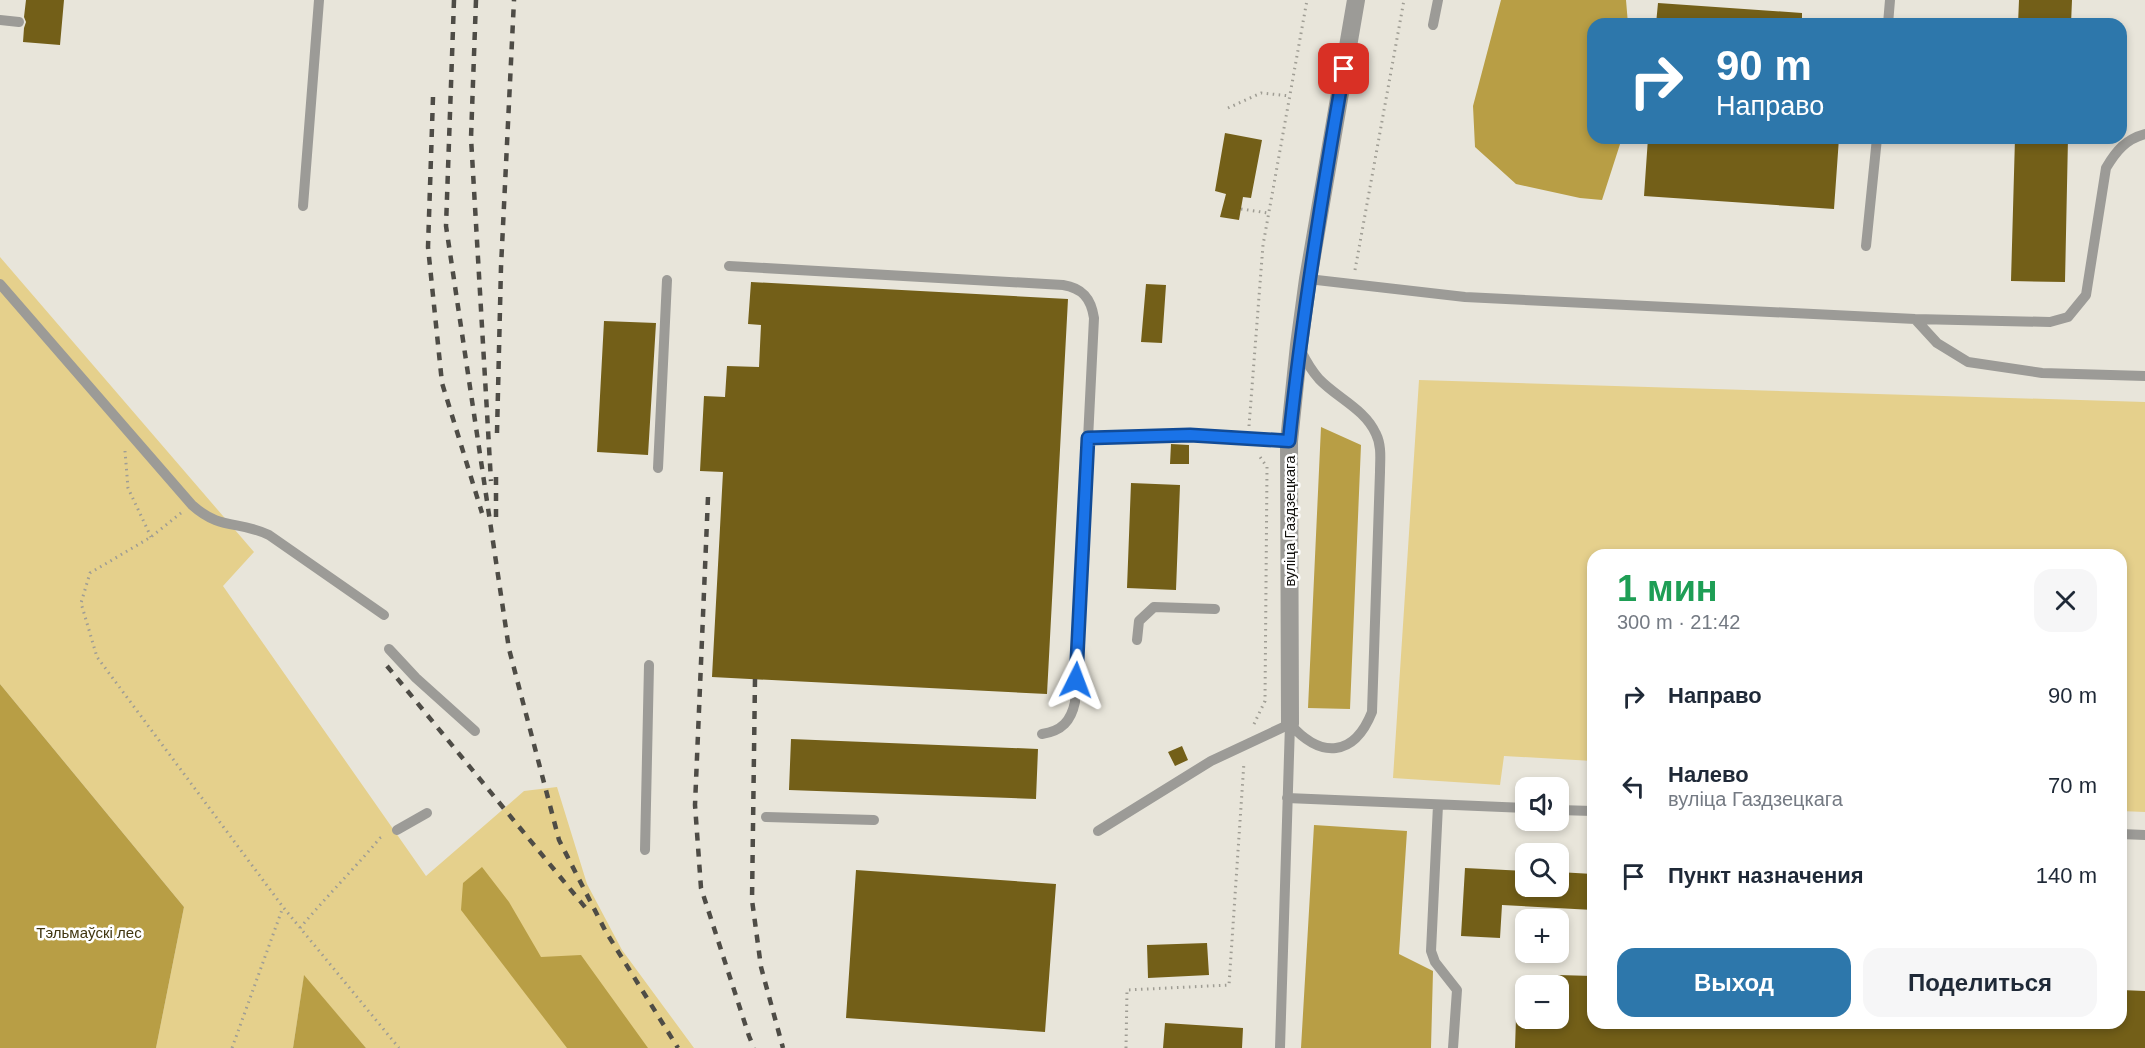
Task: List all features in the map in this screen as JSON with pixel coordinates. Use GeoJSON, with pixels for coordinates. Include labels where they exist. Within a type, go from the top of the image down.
{"type":"FeatureCollection","features":[{"type":"Feature","properties":{"kind":"street","name":"вуліца Газдзецкага"},"geometry":{"type":"LineString","coordinates":[[1290,724],[1289,441],[1308,279],[1356,0]]}},
{"type":"Feature","properties":{"kind":"lane"},"geometry":{"type":"LineString","coordinates":[[303,206],[319,0]]}},
{"type":"Feature","properties":{"kind":"lane"},"geometry":{"type":"LineString","coordinates":[[1433,26],[1438,0]]}},
{"type":"Feature","properties":{"kind":"lane"},"geometry":{"type":"LineString","coordinates":[[1888,18],[1890,0]]}},
{"type":"Feature","properties":{"kind":"lane"},"geometry":{"type":"LineString","coordinates":[[0,20],[19,22]]}},
{"type":"Feature","properties":{"kind":"lane"},"geometry":{"type":"LineString","coordinates":[[2127,143],[2145,134]]}},
{"type":"Feature","properties":{"kind":"lane"},"geometry":{"type":"LineString","coordinates":[[1866,246],[1875,144]]}},
{"type":"Feature","properties":{"kind":"lane"},"geometry":{"type":"LineString","coordinates":[[1308,279],[1465,297],[1915,319],[2050,322],[2068,316],[2086,295],[2106,168],[2114,154],[2124,144]]}},
{"type":"Feature","properties":{"kind":"lane"},"geometry":{"type":"LineString","coordinates":[[729,267],[1063,285],[1080,290],[1088,297],[1094,318],[1075,702],[1065,725],[1051,733],[1042,734]]}},
{"type":"Feature","properties":{"kind":"lane"},"geometry":{"type":"LineString","coordinates":[[658,468],[667,280]]}},
{"type":"Feature","properties":{"kind":"lane"},"geometry":{"type":"LineString","coordinates":[[0,284],[192,505],[213,520],[224,524],[249,527],[269,535],[384,615]]}},
{"type":"Feature","properties":{"kind":"lane"},"geometry":{"type":"LineString","coordinates":[[1915,319],[1937,343],[1968,362],[2042,373],[2145,376]]}},
{"type":"Feature","properties":{"kind":"lane"},"geometry":{"type":"LineString","coordinates":[[1290,724],[1299,735],[1312,744],[1326,748],[1340,747],[1354,740],[1366,726],[1372,712],[1381,452],[1377,435],[1366,418],[1319,380],[1308,365],[1299,345]]}},
{"type":"Feature","properties":{"kind":"lane"},"geometry":{"type":"LineString","coordinates":[[1088,438],[1190,435],[1289,441]]}},
{"type":"Feature","properties":{"kind":"lane"},"geometry":{"type":"LineString","coordinates":[[1137,640],[1139,621],[1154,607],[1215,609]]}},
{"type":"Feature","properties":{"kind":"lane"},"geometry":{"type":"LineString","coordinates":[[388,648],[416,678],[475,731]]}},
{"type":"Feature","properties":{"kind":"lane"},"geometry":{"type":"LineString","coordinates":[[645,850],[649,665]]}},
{"type":"Feature","properties":{"kind":"lane"},"geometry":{"type":"LineString","coordinates":[[1098,831],[1211,761],[1290,724]]}},
{"type":"Feature","properties":{"kind":"lane"},"geometry":{"type":"LineString","coordinates":[[1280,1048],[1290,724]]}},
{"type":"Feature","properties":{"kind":"lane"},"geometry":{"type":"LineString","coordinates":[[1287,798],[1515,808]]}},
{"type":"Feature","properties":{"kind":"lane"},"geometry":{"type":"LineString","coordinates":[[1438,805],[1431,951],[1435,962],[1457,990],[1453,1048]]}},
{"type":"Feature","properties":{"kind":"lane"},"geometry":{"type":"LineString","coordinates":[[1569,810],[1587,811]]}},
{"type":"Feature","properties":{"kind":"lane"},"geometry":{"type":"LineString","coordinates":[[397,830],[427,813]]}},
{"type":"Feature","properties":{"kind":"lane"},"geometry":{"type":"LineString","coordinates":[[766,817],[874,820]]}},
{"type":"Feature","properties":{"kind":"lane"},"geometry":{"type":"LineString","coordinates":[[2127,834],[2145,835]]}},
{"type":"Feature","properties":{"kind":"path"},"geometry":{"type":"LineString","coordinates":[[1126,1048],[1127,990],[1229,985],[1245,744],[1265,701],[1267,467],[1248,438],[1263,245],[1307,0]]}},
{"type":"Feature","properties":{"kind":"path"},"geometry":{"type":"LineString","coordinates":[[1353,284],[1404,0]]}},
{"type":"Feature","properties":{"kind":"path"},"geometry":{"type":"LineString","coordinates":[[1228,108],[1262,93],[1290,96]]}},
{"type":"Feature","properties":{"kind":"path"},"geometry":{"type":"LineString","coordinates":[[1241,209],[1268,213]]}},
{"type":"Feature","properties":{"kind":"path"},"geometry":{"type":"LineString","coordinates":[[125,428],[129,488],[151,537]]}},
{"type":"Feature","properties":{"kind":"path"},"geometry":{"type":"LineString","coordinates":[[192,505],[151,537],[90,573],[81,603],[97,657],[283,907],[399,1048]]}},
{"type":"Feature","properties":{"kind":"path"},"geometry":{"type":"LineString","coordinates":[[300,928],[380,838],[397,830]]}},
{"type":"Feature","properties":{"kind":"path"},"geometry":{"type":"LineString","coordinates":[[232,1048],[283,907]]}},
{"type":"Feature","properties":{"kind":"shaded area"},"geometry":{"type":"Polygon","coordinates":[[[0,257],[254,552],[223,586],[426,876],[524,791],[557,787],[587,884],[622,950],[694,1048],[366,1048],[304,976],[293,1048],[156,1048],[184,907],[0,684],[0,257]]]}},
{"type":"Feature","properties":{"kind":"shaded area"},"geometry":{"type":"Polygon","coordinates":[[[1419,380],[2145,402],[2145,812],[2127,811],[2127,549],[1587,549],[1587,761],[1504,756],[1500,785],[1393,778],[1419,380]]]}},
{"type":"Feature","properties":{"kind":"green space"},"geometry":{"type":"Polygon","coordinates":[[[1501,0],[1626,0],[1628,18],[1587,18],[1587,144],[1620,144],[1602,200],[1580,198],[1516,184],[1475,147],[1473,106],[1501,0]]]}},
{"type":"Feature","properties":{"kind":"green space"},"geometry":{"type":"Polygon","coordinates":[[[1321,427],[1361,445],[1350,709],[1308,708],[1321,427]]]}},
{"type":"Feature","properties":{"kind":"green space","name":"Тэльмаўскі лес"},"geometry":{"type":"Polygon","coordinates":[[[0,684],[184,907],[156,1048],[0,1048],[0,684]]]}},
{"type":"Feature","properties":{"kind":"green space"},"geometry":{"type":"Polygon","coordinates":[[[1314,825],[1407,831],[1399,954],[1433,971],[1431,1048],[1301,1048],[1314,825]]]}},
{"type":"Feature","properties":{"kind":"green space"},"geometry":{"type":"Polygon","coordinates":[[[482,867],[509,902],[541,957],[581,955],[648,1048],[567,1048],[461,910],[463,883],[482,867]]]}},
{"type":"Feature","properties":{"kind":"green space"},"geometry":{"type":"Polygon","coordinates":[[[304,975],[366,1048],[293,1048],[304,975]]]}},
{"type":"Feature","properties":{"kind":"building"},"geometry":{"type":"Polygon","coordinates":[[[26,0],[64,0],[60,45],[23,42],[26,0]]]}},
{"type":"Feature","properties":{"kind":"building"},"geometry":{"type":"Polygon","coordinates":[[[2019,0],[2072,0],[2071,18],[2018,18],[2019,0]]]}},
{"type":"Feature","properties":{"kind":"building"},"geometry":{"type":"Polygon","coordinates":[[[1658,3],[1802,13],[1802,18],[1657,18],[1658,3]]]}},
{"type":"Feature","properties":{"kind":"building"},"geometry":{"type":"Polygon","coordinates":[[[1225,133],[1262,140],[1251,198],[1243,197],[1239,220],[1220,217],[1226,194],[1215,191],[1225,133]]]}},
{"type":"Feature","properties":{"kind":"building"},"geometry":{"type":"Polygon","coordinates":[[[1648,144],[1839,144],[1834,209],[1644,196],[1648,144]]]}},
{"type":"Feature","properties":{"kind":"building"},"geometry":{"type":"Polygon","coordinates":[[[2015,144],[2068,144],[2065,282],[2011,281],[2015,144]]]}},
{"type":"Feature","properties":{"kind":"building"},"geometry":{"type":"Polygon","coordinates":[[[751,282],[1068,299],[1047,694],[712,677],[723,472],[700,471],[704,396],[725,397],[727,366],[759,367],[761,325],[748,324],[751,282]]]}},
{"type":"Feature","properties":{"kind":"building"},"geometry":{"type":"Polygon","coordinates":[[[1146,284],[1166,285],[1162,343],[1141,342],[1146,284]]]}},
{"type":"Feature","properties":{"kind":"building"},"geometry":{"type":"Polygon","coordinates":[[[604,321],[656,323],[648,455],[597,452],[604,321]]]}},
{"type":"Feature","properties":{"kind":"building"},"geometry":{"type":"Polygon","coordinates":[[[1171,444],[1189,445],[1189,464],[1170,464],[1171,444]]]}},
{"type":"Feature","properties":{"kind":"building"},"geometry":{"type":"Polygon","coordinates":[[[1131,483],[1180,485],[1176,590],[1127,588],[1131,483]]]}},
{"type":"Feature","properties":{"kind":"building"},"geometry":{"type":"Polygon","coordinates":[[[791,739],[1038,749],[1036,799],[789,790],[791,739]]]}},
{"type":"Feature","properties":{"kind":"building"},"geometry":{"type":"Polygon","coordinates":[[[1182,746],[1188,760],[1175,766],[1168,752],[1182,746]]]}},
{"type":"Feature","properties":{"kind":"building"},"geometry":{"type":"Polygon","coordinates":[[[1465,868],[1515,870],[1515,897],[1569,897],[1569,873],[1587,874],[1587,910],[1502,905],[1500,938],[1461,936],[1465,868]]]}},
{"type":"Feature","properties":{"kind":"building"},"geometry":{"type":"Polygon","coordinates":[[[856,870],[1056,884],[1045,1032],[846,1018],[856,870]]]}},
{"type":"Feature","properties":{"kind":"building"},"geometry":{"type":"Polygon","coordinates":[[[1207,943],[1209,975],[1148,978],[1147,945],[1207,943]]]}},
{"type":"Feature","properties":{"kind":"building"},"geometry":{"type":"Polygon","coordinates":[[[1569,975],[1587,976],[1587,1029],[2127,1029],[2127,990],[2145,991],[2145,1048],[1515,1048],[1516,1029],[1569,1029],[1569,975]]]}},
{"type":"Feature","properties":{"kind":"building"},"geometry":{"type":"Polygon","coordinates":[[[1165,1023],[1243,1028],[1242,1048],[1163,1048],[1165,1023]]]}},
{"type":"Feature","properties":{"kind":"railway"},"geometry":{"type":"LineString","coordinates":[[454,0],[446,226],[509,649],[559,840],[606,932],[678,1048]]}},
{"type":"Feature","properties":{"kind":"railway"},"geometry":{"type":"LineString","coordinates":[[476,0],[471,138],[491,481]]}},
{"type":"Feature","properties":{"kind":"railway"},"geometry":{"type":"LineString","coordinates":[[497,433],[501,267],[514,0]]}},
{"type":"Feature","properties":{"kind":"railway"},"geometry":{"type":"LineString","coordinates":[[433,97],[428,247],[442,383],[482,513]]}},
{"type":"Feature","properties":{"kind":"railway"},"geometry":{"type":"LineString","coordinates":[[496,472],[496,517]]}},
{"type":"Feature","properties":{"kind":"railway"},"geometry":{"type":"LineString","coordinates":[[708,497],[695,805],[701,888],[754,1048]]}},
{"type":"Feature","properties":{"kind":"railway"},"geometry":{"type":"LineString","coordinates":[[387,666],[589,912]]}},
{"type":"Feature","properties":{"kind":"railway"},"geometry":{"type":"LineString","coordinates":[[755,679],[752,900],[761,967],[783,1048]]}},
{"type":"Feature","properties":{"kind":"route"},"geometry":{"type":"LineString","coordinates":[[1076,680],[1088,438],[1190,435],[1289,441],[1308,279],[1344,69]]}}]}
